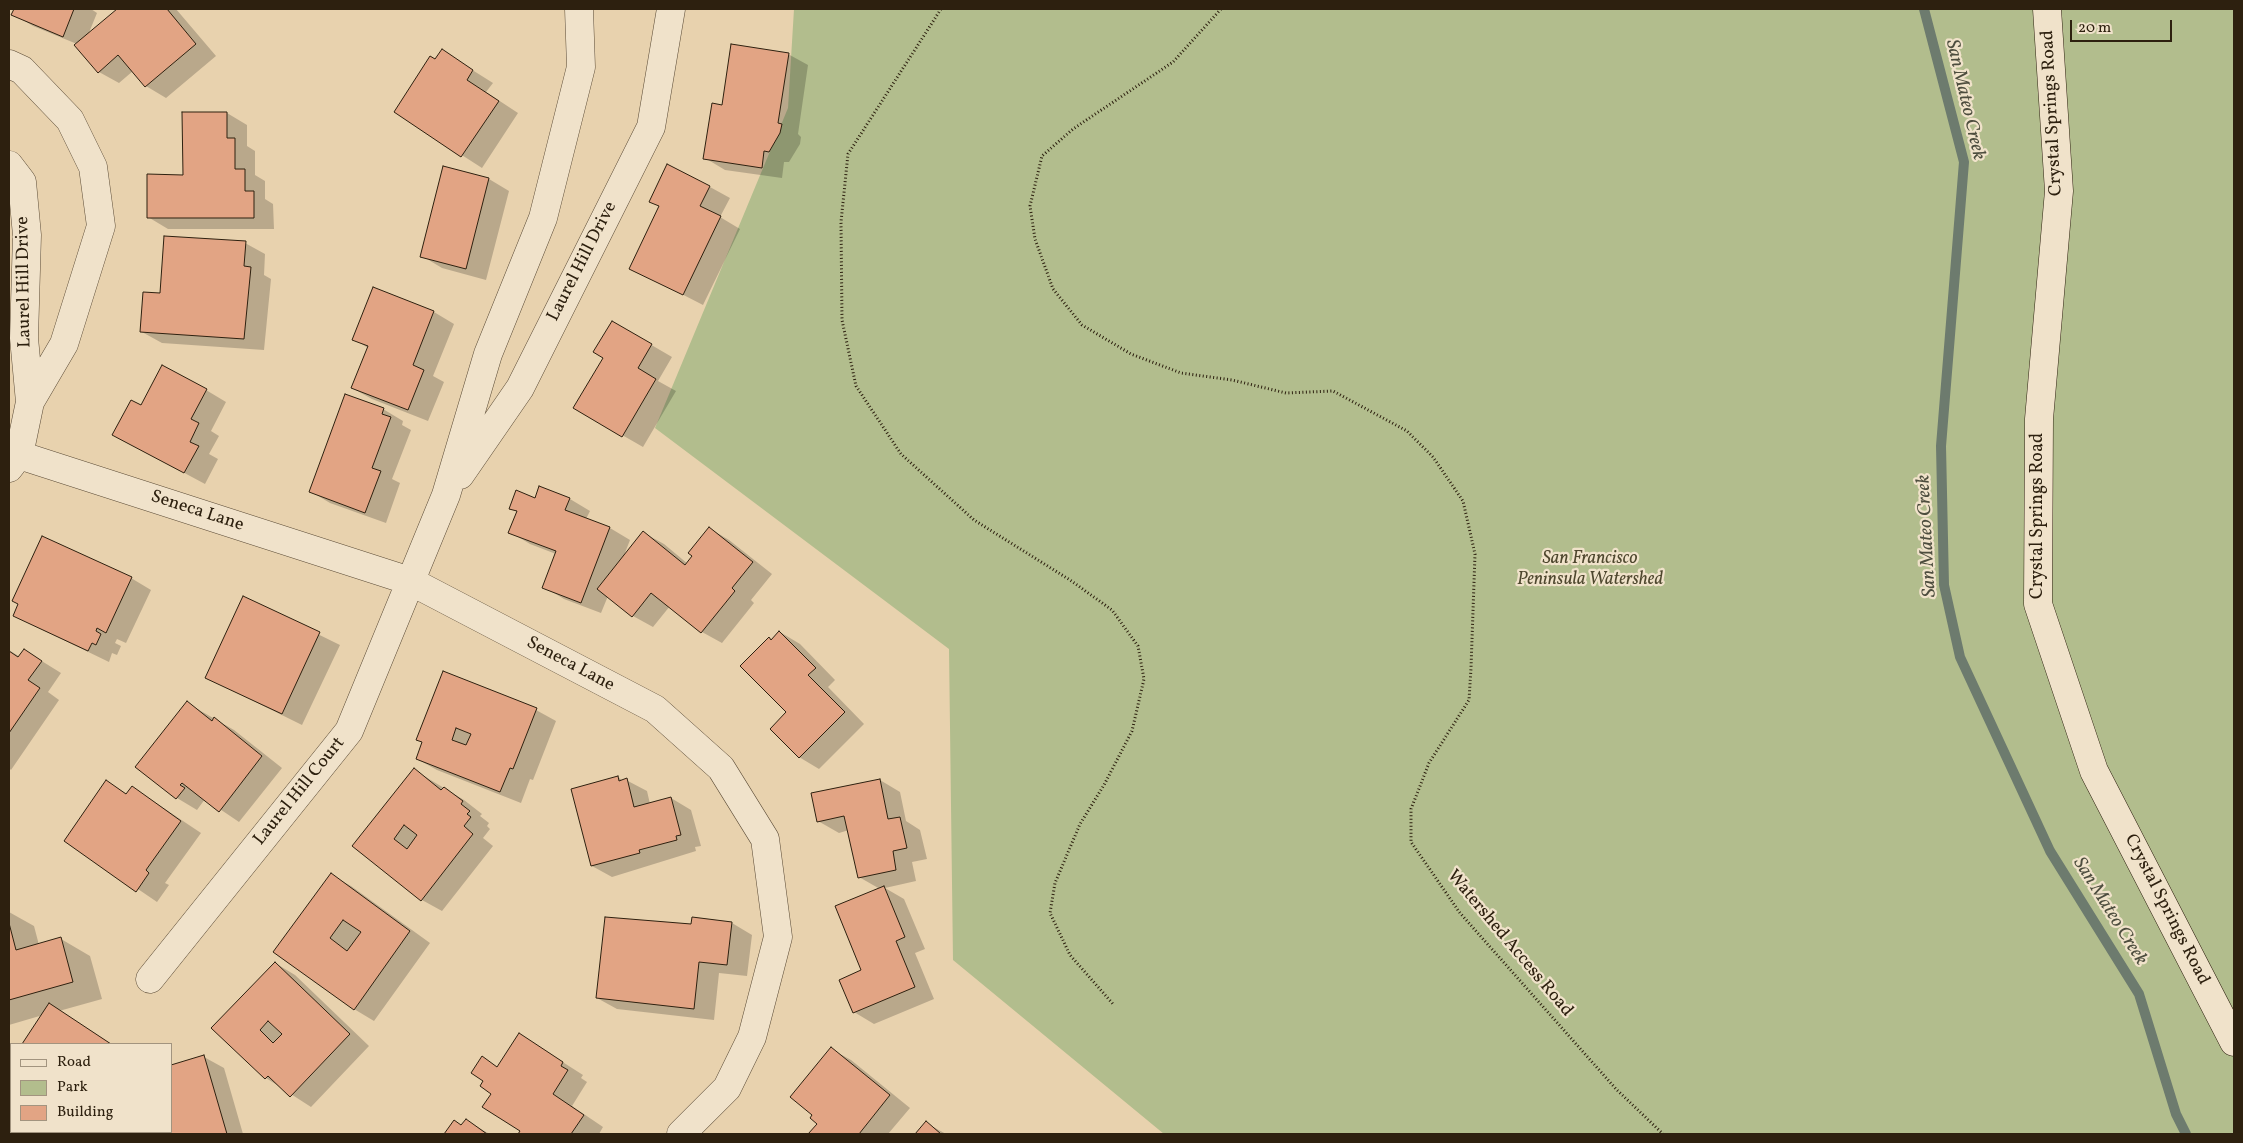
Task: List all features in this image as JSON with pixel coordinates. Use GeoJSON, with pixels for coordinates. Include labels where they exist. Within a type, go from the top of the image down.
{"type":"FeatureCollection","features":[{"type":"Feature","properties":{"kind":"street","name":"Laurel Hill Drive"},"geometry":{"type":"LineString","coordinates":[[410,581],[446,495],[488,354],[543,218],[581,67],[579,9]]}},
{"type":"Feature","properties":{"kind":"street","name":"Laurel Hill Drive"},"geometry":{"type":"LineString","coordinates":[[446,495],[520,388],[650,127],[671,9]]}},
{"type":"Feature","properties":{"kind":"street","name":"Crystal Springs Road"},"geometry":{"type":"LineString","coordinates":[[2047,9],[2059,191],[2038,419],[2038,604],[2094,771],[2234,1042]]}},
{"type":"Feature","properties":{"kind":"street","name":"Laurel Hill Drive"},"geometry":{"type":"LineString","coordinates":[[9,64],[22,70],[70,120],[93,168],[100,226],[64,344],[30,402],[14,461]]}},
{"type":"Feature","properties":{"kind":"street","name":"Laurel Hill Drive"},"geometry":{"type":"LineString","coordinates":[[9,165],[22,182],[27,245],[24,338],[30,402]]}},
{"type":"Feature","properties":{"kind":"street","name":"Seneca Lane"},"geometry":{"type":"LineString","coordinates":[[14,461],[410,581],[655,709],[721,768],[765,839],[778,937],[752,1037],[727,1088],[685,1133]]}},
{"type":"Feature","properties":{"kind":"street","name":"Laurel Hill Court"},"geometry":{"type":"LineString","coordinates":[[150,979],[349,731],[410,581]]}},
{"type":"Feature","properties":{"kind":"path"},"geometry":{"type":"LineString","coordinates":[[941,9],[848,154],[841,222],[842,320],[856,386],[901,454],[974,520],[1070,580],[1112,610],[1138,646],[1144,679],[1132,731],[1080,824],[1055,883],[1050,913],[1070,955],[1113,1004]]}},
{"type":"Feature","properties":{"kind":"path","name":"Watershed Access Road"},"geometry":{"type":"LineString","coordinates":[[1221,9],[1173,62],[1073,129],[1042,156],[1030,206],[1035,240],[1053,289],[1082,326],[1131,354],[1181,373],[1232,380],[1286,393],[1333,391],[1407,431],[1433,457],[1462,501],[1476,554],[1471,668],[1469,700],[1430,763],[1411,809],[1411,842],[1460,913],[1616,1089],[1663,1134]]}},
{"type":"Feature","properties":{"kind":"green space","name":"San Francisco Peninsula Watershed"},"geometry":{"type":"Polygon","coordinates":[[[794,9],[2234,9],[2234,1134],[1164,1134],[953,960],[949,649],[655,428],[788,108],[794,9]]]}},
{"type":"Feature","properties":{"kind":"building"},"geometry":{"type":"Polygon","coordinates":[[[14,9],[74,9],[63,37],[11,15],[14,9]]]}},
{"type":"Feature","properties":{"kind":"building"},"geometry":{"type":"Polygon","coordinates":[[[117,9],[167,9],[196,44],[145,87],[118,55],[98,73],[74,45],[117,9]]]}},
{"type":"Feature","properties":{"kind":"building"},"geometry":{"type":"Polygon","coordinates":[[[731,44],[789,53],[778,123],[782,124],[780,133],[769,152],[764,151],[762,168],[703,159],[712,103],[722,105],[731,44]]]}},
{"type":"Feature","properties":{"kind":"building"},"geometry":{"type":"Polygon","coordinates":[[[442,49],[473,70],[467,80],[499,101],[461,157],[394,112],[430,56],[435,59],[442,49]]]}},
{"type":"Feature","properties":{"kind":"building"},"geometry":{"type":"Polygon","coordinates":[[[182,112],[227,112],[227,138],[235,138],[235,169],[245,169],[245,191],[254,191],[254,218],[147,218],[147,174],[183,175],[182,112]]]}},
{"type":"Feature","properties":{"kind":"building"},"geometry":{"type":"Polygon","coordinates":[[[667,164],[710,186],[700,206],[721,216],[683,295],[629,269],[659,206],[649,202],[667,164]]]}},
{"type":"Feature","properties":{"kind":"building"},"geometry":{"type":"Polygon","coordinates":[[[443,166],[489,178],[466,269],[420,257],[443,166]]]}},
{"type":"Feature","properties":{"kind":"building"},"geometry":{"type":"Polygon","coordinates":[[[164,236],[246,241],[244,266],[251,267],[244,339],[140,332],[143,292],[160,293],[164,236]]]}},
{"type":"Feature","properties":{"kind":"building"},"geometry":{"type":"Polygon","coordinates":[[[373,287],[434,311],[413,365],[424,370],[408,410],[351,388],[368,346],[352,340],[373,287]]]}},
{"type":"Feature","properties":{"kind":"building"},"geometry":{"type":"Polygon","coordinates":[[[612,321],[652,344],[638,368],[656,379],[622,437],[573,408],[603,358],[593,352],[612,321]]]}},
{"type":"Feature","properties":{"kind":"building"},"geometry":{"type":"Polygon","coordinates":[[[162,365],[207,389],[191,419],[199,423],[190,442],[199,446],[184,473],[112,435],[131,400],[141,405],[162,365]]]}},
{"type":"Feature","properties":{"kind":"building"},"geometry":{"type":"Polygon","coordinates":[[[345,394],[384,408],[382,414],[391,417],[372,468],[381,471],[365,513],[309,492],[345,394]]]}},
{"type":"Feature","properties":{"kind":"building"},"geometry":{"type":"Polygon","coordinates":[[[539,486],[570,498],[565,510],[610,527],[581,603],[542,588],[556,551],[508,533],[517,511],[509,509],[516,490],[535,498],[539,486]]]}},
{"type":"Feature","properties":{"kind":"building"},"geometry":{"type":"Polygon","coordinates":[[[709,527],[753,562],[732,588],[735,591],[701,633],[651,593],[632,617],[597,589],[643,531],[685,565],[692,556],[688,553],[709,527]]]}},
{"type":"Feature","properties":{"kind":"building"},"geometry":{"type":"Polygon","coordinates":[[[42,536],[132,577],[106,633],[97,628],[96,631],[101,634],[96,645],[92,643],[88,651],[13,616],[18,604],[12,601],[42,536]]]}},
{"type":"Feature","properties":{"kind":"building"},"geometry":{"type":"Polygon","coordinates":[[[243,596],[320,632],[282,714],[205,678],[243,596]]]}},
{"type":"Feature","properties":{"kind":"building"},"geometry":{"type":"Polygon","coordinates":[[[779,631],[816,668],[808,675],[845,712],[799,758],[770,729],[786,712],[740,666],[769,637],[771,640],[779,631]]]}},
{"type":"Feature","properties":{"kind":"building"},"geometry":{"type":"Polygon","coordinates":[[[24,649],[42,661],[28,680],[40,688],[9,733],[9,651],[18,657],[24,649]]]}},
{"type":"Feature","properties":{"kind":"building"},"geometry":{"type":"Polygon","coordinates":[[[443,671],[537,708],[513,769],[510,768],[500,792],[416,759],[422,742],[416,740],[443,671]],[[456,728],[452,740],[466,745],[471,734],[456,728]]]}},
{"type":"Feature","properties":{"kind":"building"},"geometry":{"type":"Polygon","coordinates":[[[187,701],[212,721],[214,717],[262,756],[219,812],[182,783],[180,785],[185,788],[176,799],[135,767],[187,701]]]}},
{"type":"Feature","properties":{"kind":"building"},"geometry":{"type":"Polygon","coordinates":[[[414,768],[441,790],[444,787],[463,801],[461,804],[470,811],[467,814],[471,817],[464,826],[473,834],[421,901],[352,846],[414,768]],[[404,825],[394,839],[407,849],[417,835],[404,825]]]}},
{"type":"Feature","properties":{"kind":"building"},"geometry":{"type":"Polygon","coordinates":[[[618,776],[619,781],[627,778],[634,807],[671,797],[681,835],[676,836],[677,840],[639,850],[640,853],[591,866],[571,789],[618,776]]]}},
{"type":"Feature","properties":{"kind":"building"},"geometry":{"type":"Polygon","coordinates":[[[880,779],[888,819],[900,817],[907,848],[893,851],[896,870],[858,878],[844,816],[817,822],[811,793],[880,779]]]}},
{"type":"Feature","properties":{"kind":"building"},"geometry":{"type":"Polygon","coordinates":[[[106,780],[126,794],[132,786],[181,821],[146,870],[149,873],[136,892],[64,841],[106,780]]]}},
{"type":"Feature","properties":{"kind":"building"},"geometry":{"type":"Polygon","coordinates":[[[331,873],[410,931],[354,1010],[273,952],[331,873]],[[343,920],[330,938],[347,951],[361,932],[343,920]]]}},
{"type":"Feature","properties":{"kind":"building"},"geometry":{"type":"Polygon","coordinates":[[[884,886],[905,937],[896,941],[915,987],[853,1013],[839,980],[861,970],[835,906],[884,886]]]}},
{"type":"Feature","properties":{"kind":"building"},"geometry":{"type":"Polygon","coordinates":[[[605,917],[691,924],[692,917],[732,922],[727,965],[699,962],[694,1009],[596,998],[605,917]]]}},
{"type":"Feature","properties":{"kind":"building"},"geometry":{"type":"Polygon","coordinates":[[[9,923],[16,950],[61,937],[73,982],[9,1000],[9,923]]]}},
{"type":"Feature","properties":{"kind":"building"},"geometry":{"type":"Polygon","coordinates":[[[275,962],[350,1034],[290,1097],[268,1076],[265,1079],[211,1028],[275,962]],[[268,1021],[260,1030],[273,1043],[282,1034],[268,1021]]]}},
{"type":"Feature","properties":{"kind":"building"},"geometry":{"type":"Polygon","coordinates":[[[49,1003],[109,1043],[23,1043],[49,1003]]]}},
{"type":"Feature","properties":{"kind":"building"},"geometry":{"type":"Polygon","coordinates":[[[519,1033],[563,1062],[561,1066],[568,1070],[553,1094],[584,1115],[571,1134],[518,1134],[520,1131],[482,1107],[491,1094],[480,1086],[483,1081],[471,1073],[482,1056],[497,1067],[519,1033]]]}},
{"type":"Feature","properties":{"kind":"building"},"geometry":{"type":"Polygon","coordinates":[[[831,1047],[890,1095],[859,1134],[808,1134],[817,1124],[810,1118],[812,1115],[790,1097],[831,1047]]]}},
{"type":"Feature","properties":{"kind":"building"},"geometry":{"type":"Polygon","coordinates":[[[204,1055],[227,1134],[102,1134],[172,1133],[172,1065],[204,1055]]]}},
{"type":"Feature","properties":{"kind":"building"},"geometry":{"type":"Polygon","coordinates":[[[10,1062],[10,1096],[9,1095],[10,1062]]]}},
{"type":"Feature","properties":{"kind":"building"},"geometry":{"type":"Polygon","coordinates":[[[466,1119],[487,1134],[444,1134],[454,1120],[461,1125],[466,1119]]]}},
{"type":"Feature","properties":{"kind":"building"},"geometry":{"type":"Polygon","coordinates":[[[926,1121],[941,1134],[915,1134],[926,1121]]]}},
{"type":"Feature","properties":{"kind":"building"},"geometry":{"type":"Polygon","coordinates":[[[32,1133],[78,1133],[77,1134],[32,1133]]]}},
{"type":"Feature","properties":{"kind":"waterway","name":"San Mateo Creek"},"geometry":{"type":"LineString","coordinates":[[1924,9],[1964,162],[1941,446],[1944,585],[1960,657],[2050,851],[2139,994],[2176,1114],[2186,1134]]}}]}
